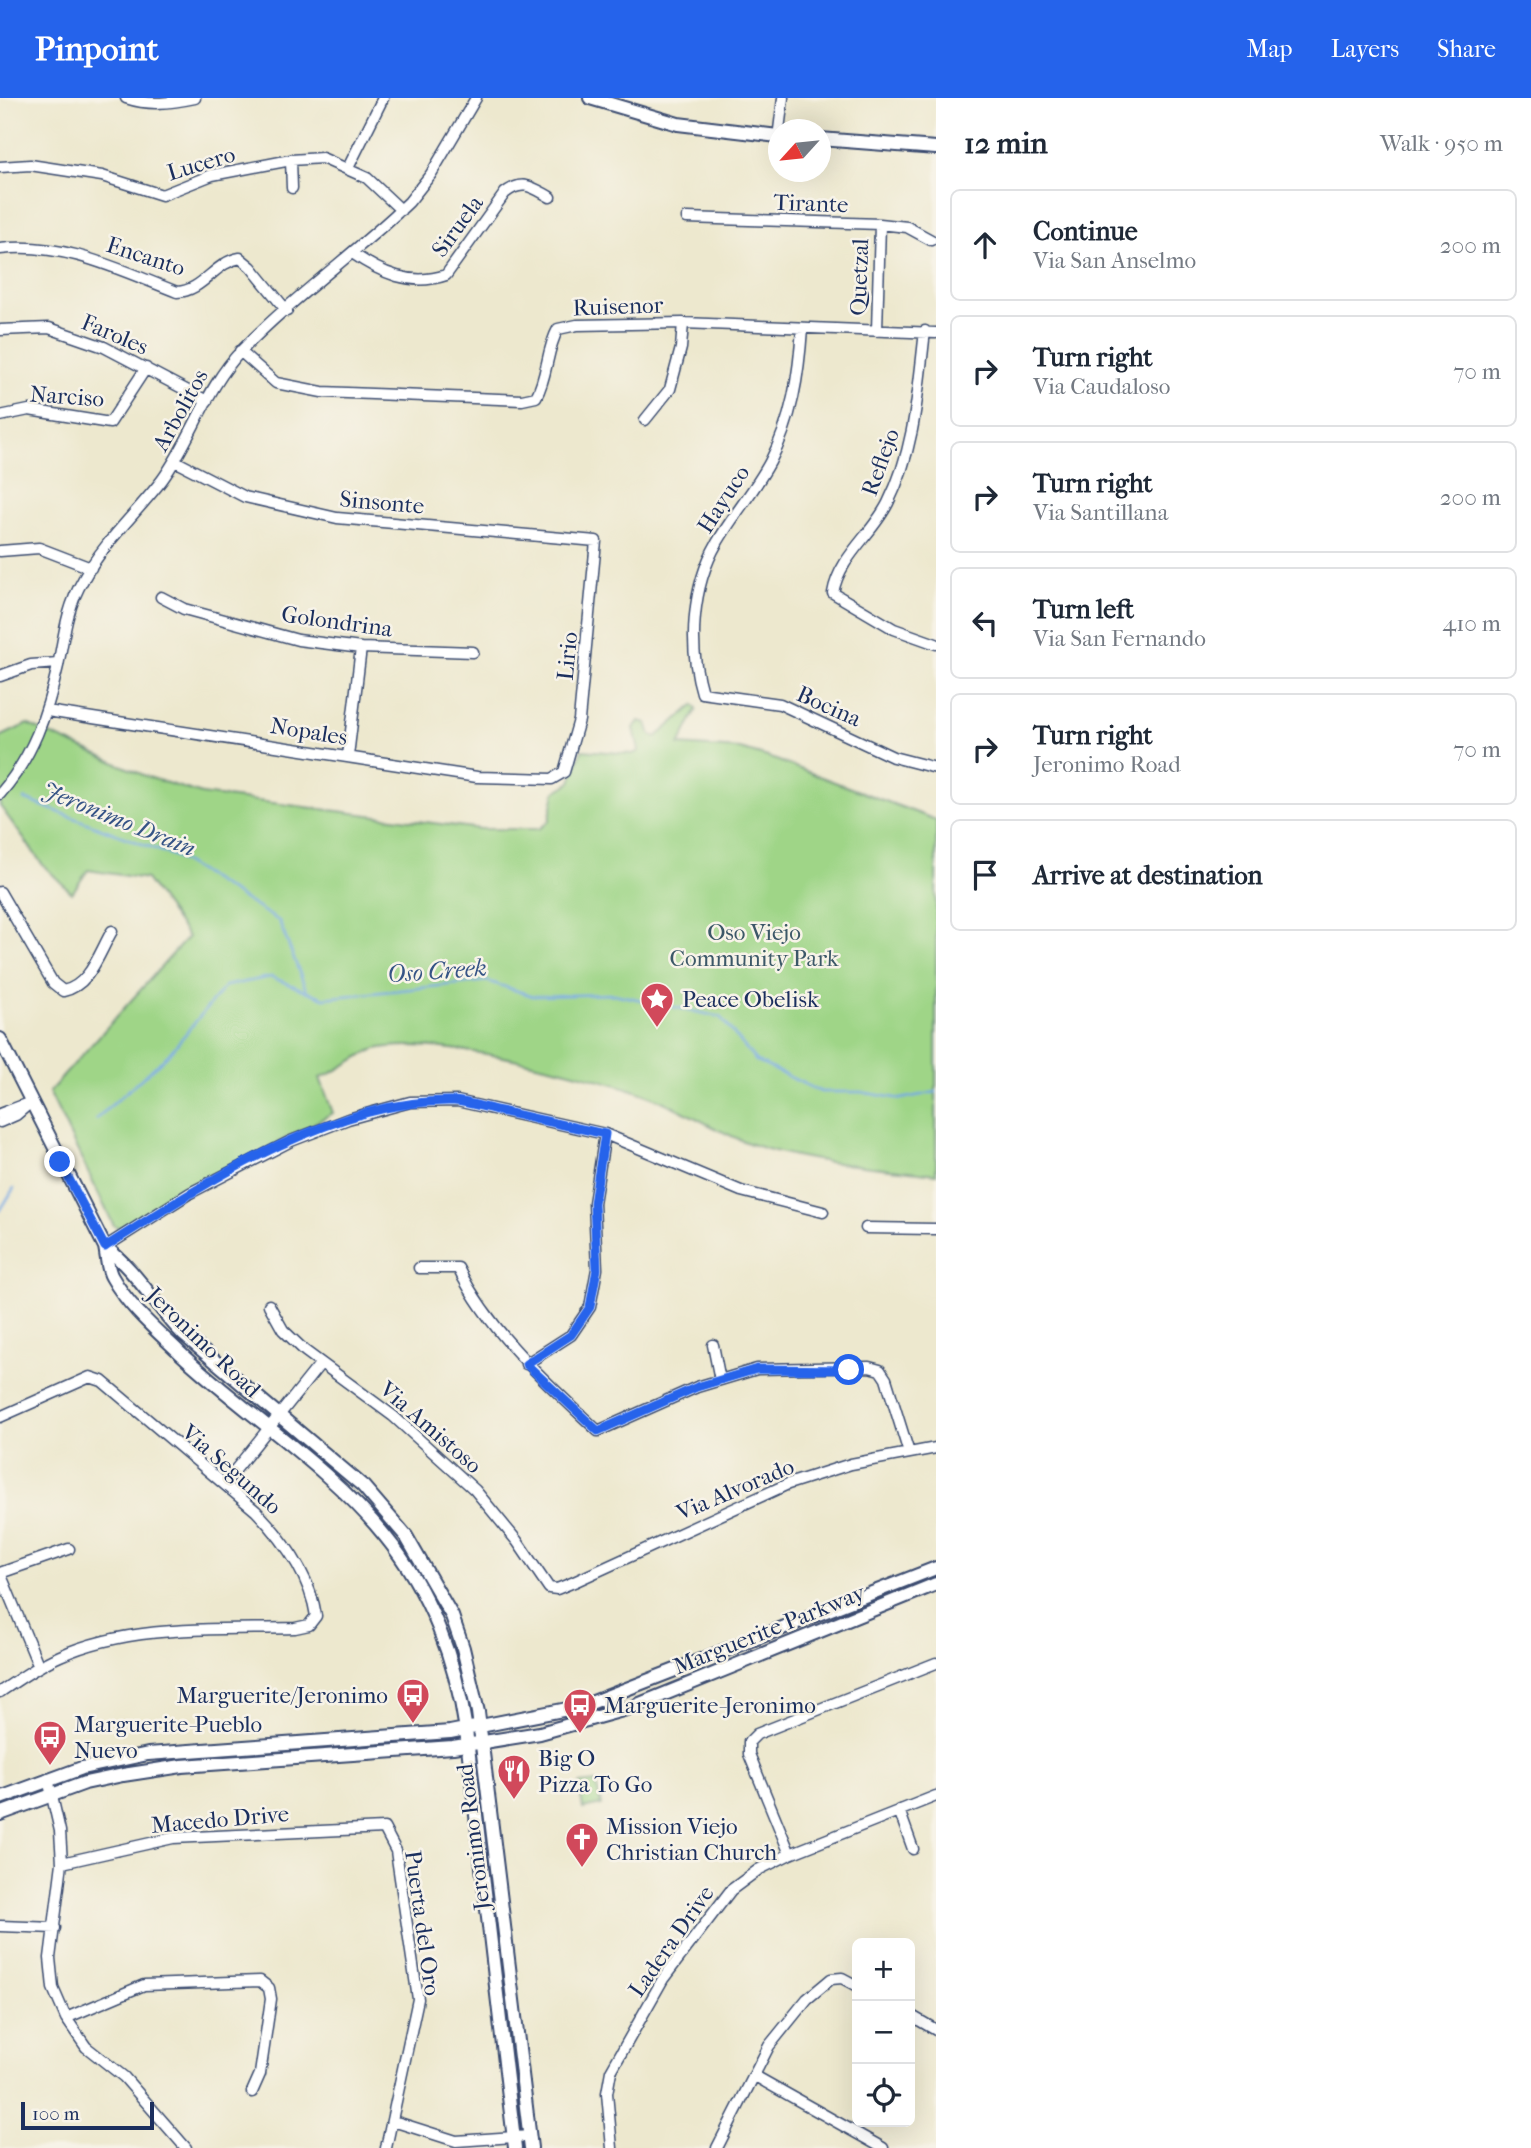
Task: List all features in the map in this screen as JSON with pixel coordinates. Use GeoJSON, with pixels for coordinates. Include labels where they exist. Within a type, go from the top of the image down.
{"type":"FeatureCollection","features":[{"type":"Feature","properties":{"kind":"main road"},"geometry":{"type":"LineString","coordinates":[[590,98],[678,124],[768,132]]}},
{"type":"Feature","properties":{"kind":"main road"},"geometry":{"type":"LineString","coordinates":[[831,140],[936,148]]}},
{"type":"Feature","properties":{"kind":"main road","name":"Jeronimo Road"},"geometry":{"type":"LineString","coordinates":[[0,1039],[105,1247],[111,1276],[152,1327],[225,1395],[349,1497],[385,1536],[405,1565],[442,1635],[455,1673],[466,1730],[514,2143]]}},
{"type":"Feature","properties":{"kind":"main road","name":"Jeronimo Road"},"geometry":{"type":"LineString","coordinates":[[105,1247],[125,1262],[160,1311],[184,1335],[363,1486],[406,1536],[452,1616],[463,1648],[481,1728],[531,2142]]}},
{"type":"Feature","properties":{"kind":"main road","name":"Marguerite Parkway"},"geometry":{"type":"LineString","coordinates":[[0,1798],[48,1779],[148,1754],[466,1730],[610,1698],[936,1568]]}},
{"type":"Feature","properties":{"kind":"main road","name":"Marguerite Parkway"},"geometry":{"type":"LineString","coordinates":[[0,1814],[52,1794],[123,1774],[182,1766],[468,1745],[546,1732],[630,1708],[936,1584]]}},
{"type":"Feature","properties":{"kind":"street"},"geometry":{"type":"LineString","coordinates":[[126,98],[141,103],[171,103],[195,98]]}},
{"type":"Feature","properties":{"kind":"street"},"geometry":{"type":"LineString","coordinates":[[348,168],[383,98]]}},
{"type":"Feature","properties":{"kind":"street","name":"Arbolitos"},"geometry":{"type":"LineString","coordinates":[[0,794],[32,747],[47,711],[68,613],[90,568],[175,461],[217,381],[240,351],[401,210],[431,174],[476,98]]}},
{"type":"Feature","properties":{"kind":"street"},"geometry":{"type":"LineString","coordinates":[[780,119],[783,98]]}},
{"type":"Feature","properties":{"kind":"street","name":"Lucero"},"geometry":{"type":"LineString","coordinates":[[0,167],[30,165],[102,176],[162,195],[212,175],[291,160],[322,158],[367,178],[401,210]]}},
{"type":"Feature","properties":{"kind":"street"},"geometry":{"type":"LineString","coordinates":[[291,160],[292,188]]}},
{"type":"Feature","properties":{"kind":"street","name":"Siruela"},"geometry":{"type":"LineString","coordinates":[[352,253],[380,272],[411,279],[435,279],[446,275],[505,193],[516,184],[527,184],[550,197]]}},
{"type":"Feature","properties":{"kind":"street","name":"Tirante"},"geometry":{"type":"LineString","coordinates":[[687,218],[880,224],[907,228],[931,240]]}},
{"type":"Feature","properties":{"kind":"street","name":"Quetzal"},"geometry":{"type":"LineString","coordinates":[[877,331],[880,224]]}},
{"type":"Feature","properties":{"kind":"street","name":"Encanto"},"geometry":{"type":"LineString","coordinates":[[0,249],[44,250],[83,256],[177,292],[193,289],[227,260],[240,258],[251,267],[287,311]]}},
{"type":"Feature","properties":{"kind":"street"},"geometry":{"type":"LineString","coordinates":[[645,420],[670,389],[681,348],[683,323]]}},
{"type":"Feature","properties":{"kind":"street","name":"Ruisenor"},"geometry":{"type":"LineString","coordinates":[[240,351],[276,383],[322,392],[522,400],[536,397],[543,384],[551,341],[558,329],[577,325],[683,323],[931,332]]}},
{"type":"Feature","properties":{"kind":"street","name":"Faroles"},"geometry":{"type":"LineString","coordinates":[[0,330],[49,328],[104,347],[207,401]]}},
{"type":"Feature","properties":{"kind":"street","name":"Hayuco"},"geometry":{"type":"LineString","coordinates":[[702,693],[694,640],[701,576],[716,544],[770,463],[786,424],[799,375],[802,328]]}},
{"type":"Feature","properties":{"kind":"street","name":"Reflejo"},"geometry":{"type":"LineString","coordinates":[[931,332],[912,440],[904,467],[887,505],[836,575],[833,593],[894,629],[936,643]]}},
{"type":"Feature","properties":{"kind":"street","name":"Narciso"},"geometry":{"type":"LineString","coordinates":[[0,416],[29,410],[110,423],[146,368]]}},
{"type":"Feature","properties":{"kind":"street","name":"Sinsonte"},"geometry":{"type":"LineString","coordinates":[[175,461],[245,496],[337,518],[596,541]]}},
{"type":"Feature","properties":{"kind":"street","name":"Lirio"},"geometry":{"type":"LineString","coordinates":[[564,772],[579,720],[596,541]]}},
{"type":"Feature","properties":{"kind":"street"},"geometry":{"type":"LineString","coordinates":[[0,551],[39,548],[90,568]]}},
{"type":"Feature","properties":{"kind":"street","name":"Golondrina"},"geometry":{"type":"LineString","coordinates":[[161,597],[184,609],[298,640],[361,648],[472,652]]}},
{"type":"Feature","properties":{"kind":"street"},"geometry":{"type":"LineString","coordinates":[[348,756],[361,648]]}},
{"type":"Feature","properties":{"kind":"street"},"geometry":{"type":"LineString","coordinates":[[0,676],[31,665],[58,663]]}},
{"type":"Feature","properties":{"kind":"street","name":"Bocina"},"geometry":{"type":"LineString","coordinates":[[702,693],[779,704],[893,757],[936,768]]}},
{"type":"Feature","properties":{"kind":"street","name":"Nopales"},"geometry":{"type":"LineString","coordinates":[[47,711],[477,777],[552,779],[564,772]]}},
{"type":"Feature","properties":{"kind":"street"},"geometry":{"type":"LineString","coordinates":[[0,892],[53,983],[63,991],[75,989],[84,981],[112,931]]}},
{"type":"Feature","properties":{"kind":"street"},"geometry":{"type":"LineString","coordinates":[[105,1247],[190,1193],[291,1141],[348,1119],[410,1102],[457,1101],[605,1134],[741,1191],[823,1212]]}},
{"type":"Feature","properties":{"kind":"street"},"geometry":{"type":"LineString","coordinates":[[0,1114],[30,1103]]}},
{"type":"Feature","properties":{"kind":"street"},"geometry":{"type":"LineString","coordinates":[[0,1122],[16,1115],[30,1103]]}},
{"type":"Feature","properties":{"kind":"street"},"geometry":{"type":"LineString","coordinates":[[526,1364],[571,1335],[590,1307],[597,1269],[594,1203],[605,1134]]}},
{"type":"Feature","properties":{"kind":"street"},"geometry":{"type":"LineString","coordinates":[[866,1228],[936,1229]]}},
{"type":"Feature","properties":{"kind":"street"},"geometry":{"type":"LineString","coordinates":[[419,1268],[458,1268],[484,1314],[526,1364],[598,1431],[697,1387],[757,1369],[849,1370],[869,1367],[880,1370],[909,1453]]}},
{"type":"Feature","properties":{"kind":"street","name":"Via Amistoso"},"geometry":{"type":"LineString","coordinates":[[269,1305],[283,1330],[321,1363],[430,1447],[483,1500],[517,1541],[543,1582],[549,1588],[557,1589]]}},
{"type":"Feature","properties":{"kind":"street"},"geometry":{"type":"LineString","coordinates":[[713,1345],[720,1380]]}},
{"type":"Feature","properties":{"kind":"street"},"geometry":{"type":"LineString","coordinates":[[224,1484],[280,1418],[321,1363]]}},
{"type":"Feature","properties":{"kind":"street","name":"Via Segundo"},"geometry":{"type":"LineString","coordinates":[[0,1417],[90,1377],[102,1381],[224,1484],[278,1534],[309,1589],[316,1616],[309,1625],[295,1628],[160,1632],[111,1640],[81,1647],[39,1667]]}},
{"type":"Feature","properties":{"kind":"street","name":"Via Alvorado"},"geometry":{"type":"LineString","coordinates":[[557,1589],[788,1484],[851,1464],[936,1448]]}},
{"type":"Feature","properties":{"kind":"street"},"geometry":{"type":"LineString","coordinates":[[0,1692],[39,1667],[0,1573],[69,1549]]}},
{"type":"Feature","properties":{"kind":"street"},"geometry":{"type":"LineString","coordinates":[[790,1854],[749,1754],[749,1742],[757,1734],[936,1663]]}},
{"type":"Feature","properties":{"kind":"street"},"geometry":{"type":"LineString","coordinates":[[48,1779],[62,1863],[50,1958],[53,1988],[66,2018],[86,2047],[124,2077],[186,2148]]}},
{"type":"Feature","properties":{"kind":"street","name":"Ladera Drive"},"geometry":{"type":"LineString","coordinates":[[612,2148],[607,2093],[611,2071],[663,1979],[731,1890],[758,1870],[790,1854],[936,1796]]}},
{"type":"Feature","properties":{"kind":"street"},"geometry":{"type":"LineString","coordinates":[[900,1810],[914,1849]]}},
{"type":"Feature","properties":{"kind":"street","name":"Macedo Drive"},"geometry":{"type":"LineString","coordinates":[[62,1863],[173,1839],[384,1828]]}},
{"type":"Feature","properties":{"kind":"street","name":"Puerta del Oro"},"geometry":{"type":"LineString","coordinates":[[384,1828],[396,1851],[418,1999],[386,2148]]}},
{"type":"Feature","properties":{"kind":"street"},"geometry":{"type":"LineString","coordinates":[[0,1926],[55,1928]]}},
{"type":"Feature","properties":{"kind":"street"},"geometry":{"type":"LineString","coordinates":[[717,2148],[780,2029],[831,1979],[842,1978],[852,1983]]}},
{"type":"Feature","properties":{"kind":"street"},"geometry":{"type":"LineString","coordinates":[[66,2018],[144,1985],[260,1982],[269,1988],[271,1998],[260,2074],[252,2092]]}},
{"type":"Feature","properties":{"kind":"street"},"geometry":{"type":"LineString","coordinates":[[915,2018],[936,2030]]}},
{"type":"Feature","properties":{"kind":"street"},"geometry":{"type":"LineString","coordinates":[[755,2076],[883,2148]]}},
{"type":"Feature","properties":{"kind":"street"},"geometry":{"type":"LineString","coordinates":[[393,2120],[456,2141],[531,2142]]}},
{"type":"Feature","properties":{"kind":"green space","name":"Oso Viejo Community Park"},"geometry":{"type":"Polygon","coordinates":[[[694,705],[697,709],[679,745],[740,749],[768,757],[936,820],[936,1174],[789,1155],[743,1141],[657,1099],[597,1079],[476,1052],[403,1046],[376,1049],[320,1078],[333,1113],[120,1228],[114,1226],[49,1092],[188,937],[146,879],[88,870],[72,893],[43,865],[0,806],[0,737],[27,724],[148,777],[202,794],[481,829],[539,829],[549,821],[555,792],[571,782],[582,750],[633,754],[639,751],[634,728],[639,721],[647,723],[651,735],[656,737],[694,705]]]}},
{"type":"Feature","properties":{"kind":"green space"},"geometry":{"type":"Polygon","coordinates":[[[596,1782],[601,1805],[583,1809],[579,1784],[596,1782]]]}},
{"type":"Feature","properties":{"kind":"waterway","name":"Jeronimo Drain"},"geometry":{"type":"LineString","coordinates":[[24,799],[174,856],[279,921],[307,992]]}},
{"type":"Feature","properties":{"kind":"waterway","name":"Oso Creek"},"geometry":{"type":"LineString","coordinates":[[96,1119],[168,1055],[225,986],[271,977],[324,998],[487,981],[533,996],[614,994],[720,1017],[756,1061],[821,1092],[861,1092],[901,1099],[936,1092]]}},
{"type":"Feature","properties":{"kind":"waterway","name":"Oso Creek"},"geometry":{"type":"LineString","coordinates":[[0,1211],[14,1188]]}},
{"type":"Feature","properties":{"kind":"place","name":"Peace Obelisk"},"geometry":{"type":"Point","coordinates":[657,1029]}},
{"type":"Feature","properties":{"kind":"place","name":"Marguerite/Jeronimo"},"geometry":{"type":"Point","coordinates":[413,1725]}},
{"type":"Feature","properties":{"kind":"place","name":"Marguerite-Jeronimo"},"geometry":{"type":"Point","coordinates":[580,1735]}},
{"type":"Feature","properties":{"kind":"place","name":"Marguerite-Pueblo Nuevo"},"geometry":{"type":"Point","coordinates":[50,1767]}},
{"type":"Feature","properties":{"kind":"place","name":"Big O Pizza To Go"},"geometry":{"type":"Point","coordinates":[514,1801]}},
{"type":"Feature","properties":{"kind":"place","name":"Mission Viejo Christian Church"},"geometry":{"type":"Point","coordinates":[582,1869]}},
{"type":"Feature","properties":{"kind":"route"},"geometry":{"type":"LineString","coordinates":[[60,1162],[105,1247],[190,1193],[291,1141],[348,1119],[410,1102],[457,1101],[605,1134],[594,1203],[597,1269],[590,1307],[571,1335],[526,1364],[598,1431],[697,1387],[757,1369],[849,1370]]}}]}
